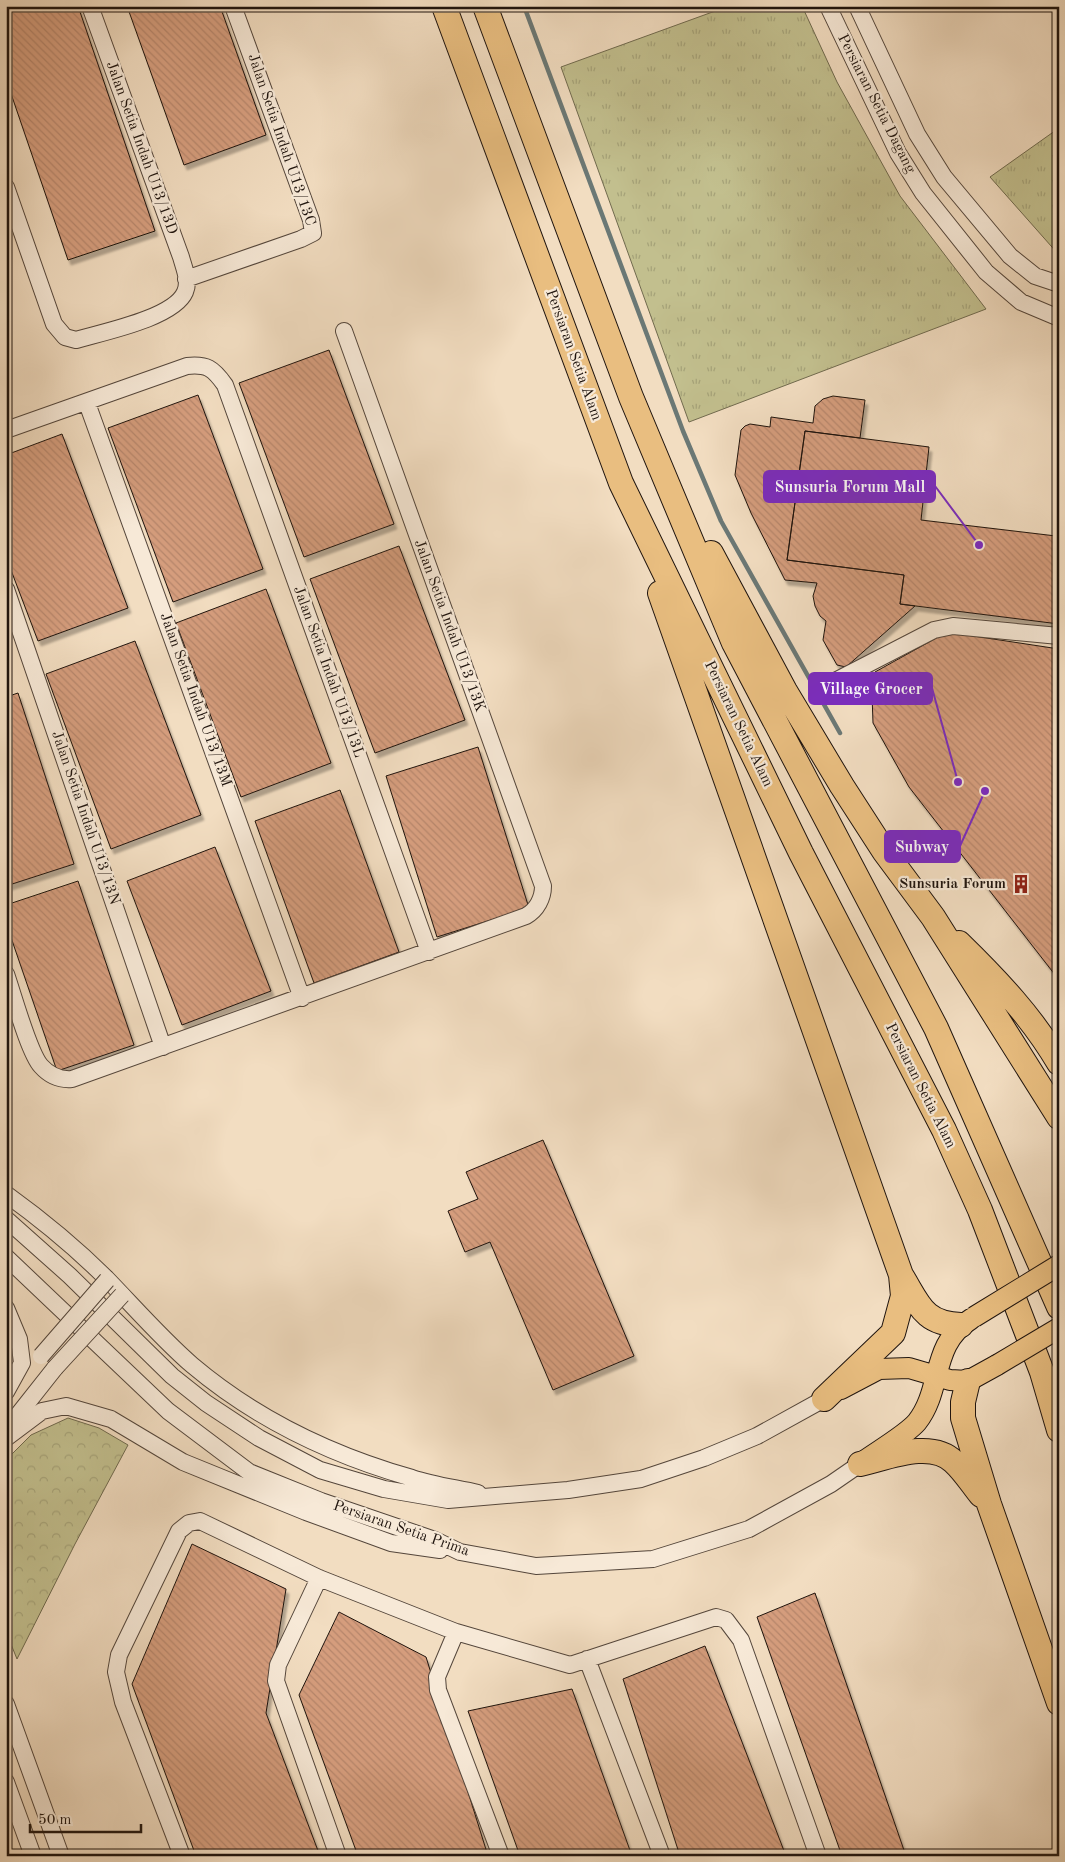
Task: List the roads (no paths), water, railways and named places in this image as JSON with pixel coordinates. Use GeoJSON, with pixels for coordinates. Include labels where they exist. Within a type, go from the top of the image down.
{"type":"FeatureCollection","features":[{"type":"Feature","properties":{"kind":"highway","name":"Persiaran Setia Alam"},"geometry":{"type":"LineString","coordinates":[[444,6],[621,483],[800,853],[944,1130],[980,1210],[1042,1372],[1059,1430]]}},
{"type":"Feature","properties":{"kind":"highway"},"geometry":{"type":"LineString","coordinates":[[485,6],[630,397],[734,643],[936,1028],[1059,1307]]}},
{"type":"Feature","properties":{"kind":"highway"},"geometry":{"type":"LineString","coordinates":[[499,6],[631,363],[630,397],[785,691],[884,851],[933,917],[1034,1081],[1059,1127]]}},
{"type":"Feature","properties":{"kind":"highway"},"geometry":{"type":"LineString","coordinates":[[621,483],[901,1275],[922,1309],[936,1322],[968,1321]]}},
{"type":"Feature","properties":{"kind":"highway"},"geometry":{"type":"LineString","coordinates":[[933,917],[1000,982],[1043,1037],[1059,1063]]}},
{"type":"Feature","properties":{"kind":"highway"},"geometry":{"type":"LineString","coordinates":[[1034,1081],[1059,1117]]}},
{"type":"Feature","properties":{"kind":"highway"},"geometry":{"type":"LineString","coordinates":[[824,1399],[893,1333],[903,1296],[901,1275]]}},
{"type":"Feature","properties":{"kind":"highway"},"geometry":{"type":"LineString","coordinates":[[968,1381],[963,1402],[963,1418],[989,1504],[1059,1703]]}},
{"type":"Feature","properties":{"kind":"highway"},"geometry":{"type":"LineString","coordinates":[[860,1464],[919,1451],[934,1452],[953,1460],[989,1504]]}},
{"type":"Feature","properties":{"kind":"main road"},"geometry":{"type":"LineString","coordinates":[[860,1464],[916,1423],[930,1401],[940,1357],[946,1344],[968,1321],[1059,1265]]}},
{"type":"Feature","properties":{"kind":"main road"},"geometry":{"type":"LineString","coordinates":[[824,1399],[878,1369],[909,1368],[950,1380],[968,1381],[1059,1328]]}},
{"type":"Feature","properties":{"kind":"street","name":"Jalan Setia Indah U13/13D"},"geometry":{"type":"LineString","coordinates":[[90,6],[181,257],[186,285]]}},
{"type":"Feature","properties":{"kind":"street","name":"Jalan Setia Indah U13/13C"},"geometry":{"type":"LineString","coordinates":[[186,285],[313,233],[311,220],[233,6]]}},
{"type":"Feature","properties":{"kind":"street","name":"Persiaran Setia Dagang"},"geometry":{"type":"LineString","coordinates":[[828,6],[898,153],[923,193],[986,272],[1021,302],[1059,318]]}},
{"type":"Feature","properties":{"kind":"street","name":"Persiaran Setia Dagang"},"geometry":{"type":"LineString","coordinates":[[856,6],[917,134],[944,177],[1010,256],[1035,276],[1059,284]]}},
{"type":"Feature","properties":{"kind":"street"},"geometry":{"type":"LineString","coordinates":[[6,187],[54,324],[65,337],[76,340],[155,316],[178,301],[186,285]]}},
{"type":"Feature","properties":{"kind":"street","name":"Jalan Setia Indah U13/13K"},"geometry":{"type":"LineString","coordinates":[[344,331],[543,886],[543,894],[533,912],[429,952]]}},
{"type":"Feature","properties":{"kind":"street","name":"Jalan Setia Indah U13/13L"},"geometry":{"type":"LineString","coordinates":[[6,430],[87,403],[186,366],[202,365],[218,375],[227,391],[429,952]]}},
{"type":"Feature","properties":{"kind":"street","name":"Jalan Setia Indah U13/13M"},"geometry":{"type":"LineString","coordinates":[[87,403],[302,998]]}},
{"type":"Feature","properties":{"kind":"street","name":"Jalan Setia Indah U13/13N"},"geometry":{"type":"LineString","coordinates":[[6,588],[163,1048]]}},
{"type":"Feature","properties":{"kind":"street"},"geometry":{"type":"LineString","coordinates":[[837,680],[934,630],[953,626],[1059,636]]}},
{"type":"Feature","properties":{"kind":"street"},"geometry":{"type":"LineString","coordinates":[[6,974],[36,1060],[46,1071],[64,1080],[163,1048],[429,952]]}},
{"type":"Feature","properties":{"kind":"street"},"geometry":{"type":"LineString","coordinates":[[6,1194],[37,1216],[107,1280],[191,1364],[247,1408],[301,1437],[412,1479],[493,1496]]}},
{"type":"Feature","properties":{"kind":"street","name":"Persiaran Setia Prima"},"geometry":{"type":"LineString","coordinates":[[6,1219],[70,1276],[172,1376],[206,1403],[259,1438],[320,1470],[384,1489],[448,1500],[568,1490],[641,1479],[704,1458],[748,1439],[824,1399]]}},
{"type":"Feature","properties":{"kind":"street","name":"Persiaran Setia Prima"},"geometry":{"type":"LineString","coordinates":[[6,1257],[168,1411],[249,1472],[321,1501],[435,1540],[460,1552],[536,1566],[653,1559],[749,1528],[832,1484],[860,1464]]}},
{"type":"Feature","properties":{"kind":"street"},"geometry":{"type":"LineString","coordinates":[[6,1394],[107,1280]]}},
{"type":"Feature","properties":{"kind":"street"},"geometry":{"type":"LineString","coordinates":[[6,1430],[55,1368],[122,1295]]}},
{"type":"Feature","properties":{"kind":"street"},"geometry":{"type":"LineString","coordinates":[[6,1308],[19,1339],[22,1363],[6,1394]]}},
{"type":"Feature","properties":{"kind":"street"},"geometry":{"type":"LineString","coordinates":[[6,1438],[42,1411],[66,1406],[111,1419],[183,1462],[306,1512],[391,1543],[460,1552]]}},
{"type":"Feature","properties":{"kind":"street"},"geometry":{"type":"LineString","coordinates":[[182,1856],[123,1702],[116,1672],[119,1655],[179,1531],[189,1523],[200,1521],[319,1578],[456,1632],[570,1665],[716,1617],[726,1620],[741,1640],[818,1856]]}},
{"type":"Feature","properties":{"kind":"street"},"geometry":{"type":"LineString","coordinates":[[319,1578],[278,1665],[276,1681],[338,1856]]}},
{"type":"Feature","properties":{"kind":"street"},"geometry":{"type":"LineString","coordinates":[[456,1632],[437,1677],[438,1690],[501,1856]]}},
{"type":"Feature","properties":{"kind":"street"},"geometry":{"type":"LineString","coordinates":[[588,1659],[662,1856]]}},
{"type":"Feature","properties":{"kind":"street"},"geometry":{"type":"LineString","coordinates":[[6,1704],[61,1856]]}},
{"type":"Feature","properties":{"kind":"street"},"geometry":{"type":"LineString","coordinates":[[6,1782],[33,1856]]}},
{"type":"Feature","properties":{"kind":"waterway"},"geometry":{"type":"LineString","coordinates":[[524,6],[683,431],[721,521],[840,733]]}},
{"type":"Feature","properties":{"kind":"place","name":"Sunsuria Forum Mall"},"geometry":{"type":"Point","coordinates":[979,545]}},
{"type":"Feature","properties":{"kind":"place","name":"Village Grocer"},"geometry":{"type":"Point","coordinates":[958,782]}},
{"type":"Feature","properties":{"kind":"place","name":"Subway"},"geometry":{"type":"Point","coordinates":[985,791]}},
{"type":"Feature","properties":{"kind":"place","name":"Sunsuria Forum"},"geometry":{"type":"Point","coordinates":[1021,884]}}]}
